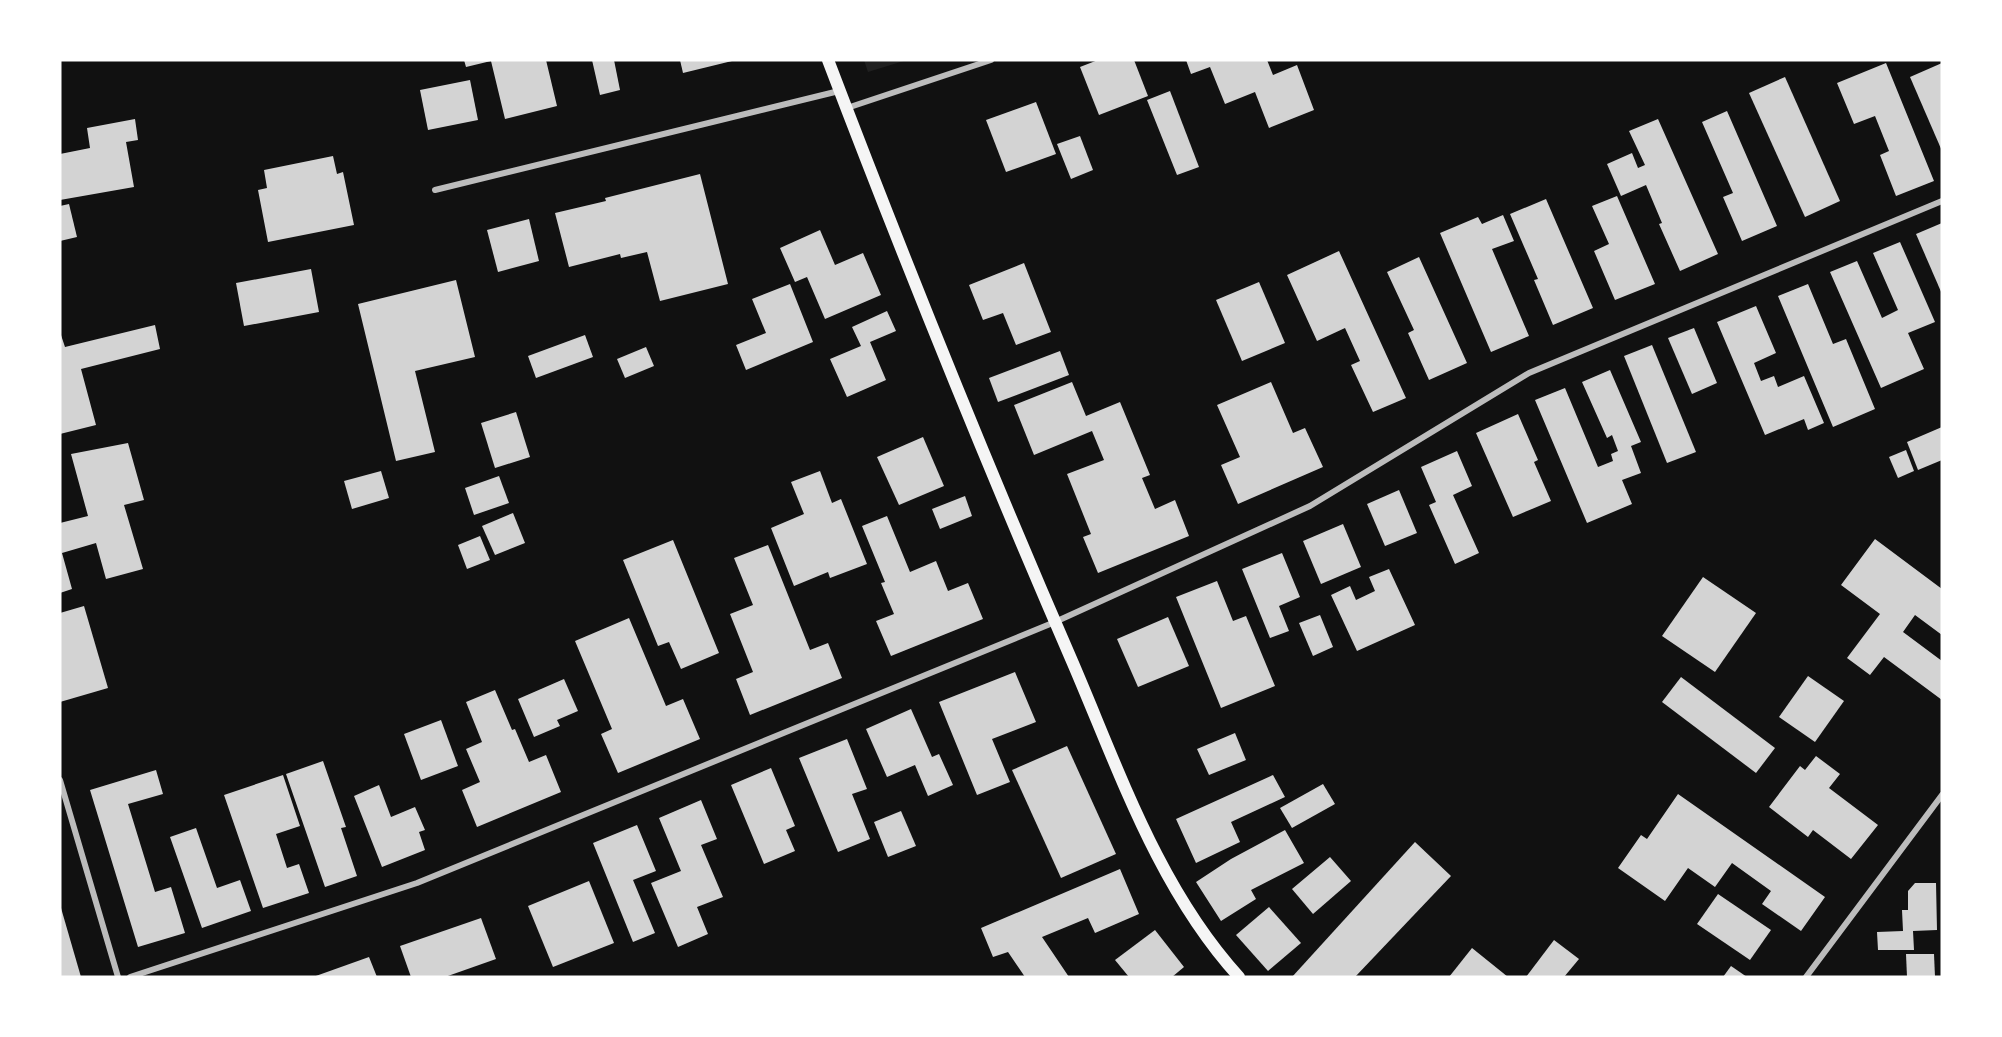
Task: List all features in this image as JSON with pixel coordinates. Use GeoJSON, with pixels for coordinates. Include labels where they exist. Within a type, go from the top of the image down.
{"type":"FeatureCollection","features":[{"type":"Feature","properties":{"kind":"main road"},"geometry":{"type":"LineString","coordinates":[[828,60],[949,367],[1055,622],[1152,845],[1173,887],[1239,977]]}},
{"type":"Feature","properties":{"kind":"street"},"geometry":{"type":"LineString","coordinates":[[846,108],[991,60]]}},
{"type":"Feature","properties":{"kind":"street"},"geometry":{"type":"LineString","coordinates":[[435,190],[840,91]]}},
{"type":"Feature","properties":{"kind":"street"},"geometry":{"type":"LineString","coordinates":[[130,977],[417,883],[1055,622],[1310,506],[1529,373],[1942,201]]}},
{"type":"Feature","properties":{"kind":"street"},"geometry":{"type":"LineString","coordinates":[[60,780],[118,977]]}},
{"type":"Feature","properties":{"kind":"street"},"geometry":{"type":"LineString","coordinates":[[1806,977],[1942,795]]}},
{"type":"Feature","properties":{"kind":"shaded area"},"geometry":{"type":"Polygon","coordinates":[[[864,60],[907,60],[868,72],[864,60]]]}},
{"type":"Feature","properties":{"kind":"building"},"geometry":{"type":"Polygon","coordinates":[[[464,60],[546,60],[557,106],[505,119],[491,61],[466,67],[464,60]]]}},
{"type":"Feature","properties":{"kind":"building"},"geometry":{"type":"Polygon","coordinates":[[[592,60],[614,60],[620,90],[600,95],[592,60]]]}},
{"type":"Feature","properties":{"kind":"building"},"geometry":{"type":"Polygon","coordinates":[[[680,60],[732,60],[732,61],[683,73],[680,60]]]}},
{"type":"Feature","properties":{"kind":"building"},"geometry":{"type":"Polygon","coordinates":[[[1098,60],[1134,60],[1148,96],[1099,115],[1080,67],[1098,60]]]}},
{"type":"Feature","properties":{"kind":"building"},"geometry":{"type":"Polygon","coordinates":[[[1186,60],[1267,60],[1273,75],[1297,65],[1314,110],[1269,128],[1255,92],[1225,104],[1210,67],[1191,74],[1186,60]]]}},
{"type":"Feature","properties":{"kind":"building"},"geometry":{"type":"Polygon","coordinates":[[[1886,63],[1934,181],[1896,196],[1880,155],[1889,151],[1875,116],[1854,124],[1837,83],[1886,63]]]}},
{"type":"Feature","properties":{"kind":"building"},"geometry":{"type":"Polygon","coordinates":[[[1942,63],[1942,151],[1910,77],[1942,63]]]}},
{"type":"Feature","properties":{"kind":"building"},"geometry":{"type":"Polygon","coordinates":[[[1785,77],[1840,201],[1805,217],[1749,93],[1785,77]]]}},
{"type":"Feature","properties":{"kind":"building"},"geometry":{"type":"Polygon","coordinates":[[[470,80],[478,120],[428,130],[420,90],[470,80]]]}},
{"type":"Feature","properties":{"kind":"building"},"geometry":{"type":"Polygon","coordinates":[[[1170,91],[1199,167],[1177,175],[1147,100],[1170,91]]]}},
{"type":"Feature","properties":{"kind":"building"},"geometry":{"type":"Polygon","coordinates":[[[1036,102],[1056,154],[1006,172],[986,120],[1036,102]]]}},
{"type":"Feature","properties":{"kind":"building"},"geometry":{"type":"Polygon","coordinates":[[[1727,111],[1777,226],[1742,241],[1723,197],[1733,193],[1702,122],[1727,111]]]}},
{"type":"Feature","properties":{"kind":"building"},"geometry":{"type":"Polygon","coordinates":[[[135,119],[138,140],[126,142],[134,187],[60,200],[60,154],[90,148],[87,128],[135,119]]]}},
{"type":"Feature","properties":{"kind":"building"},"geometry":{"type":"Polygon","coordinates":[[[1658,119],[1718,254],[1680,271],[1659,224],[1662,223],[1646,185],[1621,196],[1607,164],[1632,153],[1638,168],[1645,165],[1629,131],[1658,119]]]}},
{"type":"Feature","properties":{"kind":"building"},"geometry":{"type":"Polygon","coordinates":[[[1080,136],[1093,170],[1071,179],[1057,144],[1080,136]]]}},
{"type":"Feature","properties":{"kind":"building"},"geometry":{"type":"Polygon","coordinates":[[[333,156],[337,174],[343,172],[354,225],[268,242],[258,190],[267,188],[264,170],[333,156]]]}},
{"type":"Feature","properties":{"kind":"building"},"geometry":{"type":"Polygon","coordinates":[[[700,174],[728,284],[660,301],[647,252],[621,258],[620,254],[569,267],[555,213],[700,174]]]}},
{"type":"Feature","properties":{"kind":"building"},"geometry":{"type":"Polygon","coordinates":[[[1617,196],[1655,284],[1615,300],[1594,251],[1609,244],[1592,206],[1617,196]]]}},
{"type":"Feature","properties":{"kind":"building"},"geometry":{"type":"Polygon","coordinates":[[[1546,199],[1593,308],[1553,325],[1534,280],[1538,279],[1510,214],[1546,199]]]}},
{"type":"Feature","properties":{"kind":"building"},"geometry":{"type":"Polygon","coordinates":[[[69,204],[77,237],[60,241],[60,206],[69,204]]]}},
{"type":"Feature","properties":{"kind":"building"},"geometry":{"type":"Polygon","coordinates":[[[1503,215],[1514,241],[1492,249],[1529,336],[1491,352],[1440,233],[1478,217],[1482,224],[1503,215]]]}},
{"type":"Feature","properties":{"kind":"building"},"geometry":{"type":"Polygon","coordinates":[[[529,219],[539,261],[498,272],[487,230],[529,219]]]}},
{"type":"Feature","properties":{"kind":"building"},"geometry":{"type":"Polygon","coordinates":[[[1942,223],[1942,294],[1916,234],[1942,223]]]}},
{"type":"Feature","properties":{"kind":"building"},"geometry":{"type":"Polygon","coordinates":[[[820,230],[835,265],[863,253],[881,295],[825,319],[807,277],[795,282],[780,248],[820,230]]]}},
{"type":"Feature","properties":{"kind":"building"},"geometry":{"type":"Polygon","coordinates":[[[1900,242],[1935,322],[1908,333],[1924,369],[1881,388],[1830,272],[1857,261],[1882,318],[1898,310],[1873,253],[1900,242]]]}},
{"type":"Feature","properties":{"kind":"building"},"geometry":{"type":"Polygon","coordinates":[[[1339,251],[1406,398],[1373,412],[1351,365],[1360,361],[1345,328],[1317,341],[1287,275],[1339,251]]]}},
{"type":"Feature","properties":{"kind":"building"},"geometry":{"type":"Polygon","coordinates":[[[1419,257],[1467,363],[1429,380],[1408,333],[1414,330],[1387,272],[1419,257]]]}},
{"type":"Feature","properties":{"kind":"building"},"geometry":{"type":"Polygon","coordinates":[[[1024,263],[1051,332],[1016,345],[1003,313],[983,320],[969,285],[1024,263]]]}},
{"type":"Feature","properties":{"kind":"building"},"geometry":{"type":"Polygon","coordinates":[[[311,269],[319,312],[244,326],[236,283],[311,269]]]}},
{"type":"Feature","properties":{"kind":"building"},"geometry":{"type":"Polygon","coordinates":[[[456,280],[475,357],[415,371],[435,452],[396,461],[358,304],[456,280]]]}},
{"type":"Feature","properties":{"kind":"building"},"geometry":{"type":"Polygon","coordinates":[[[1259,282],[1285,343],[1242,361],[1216,300],[1259,282]]]}},
{"type":"Feature","properties":{"kind":"building"},"geometry":{"type":"Polygon","coordinates":[[[790,284],[813,342],[746,370],[736,345],[766,333],[752,299],[790,284]]]}},
{"type":"Feature","properties":{"kind":"building"},"geometry":{"type":"Polygon","coordinates":[[[1808,284],[1833,344],[1846,339],[1875,409],[1833,427],[1778,296],[1808,284]]]}},
{"type":"Feature","properties":{"kind":"building"},"geometry":{"type":"Polygon","coordinates":[[[1756,306],[1776,353],[1754,363],[1761,381],[1774,376],[1778,387],[1804,376],[1824,423],[1808,430],[1804,419],[1765,435],[1717,322],[1756,306]]]}},
{"type":"Feature","properties":{"kind":"building"},"geometry":{"type":"Polygon","coordinates":[[[887,311],[896,331],[870,342],[886,380],[847,397],[830,359],[861,346],[852,327],[887,311]]]}},
{"type":"Feature","properties":{"kind":"building"},"geometry":{"type":"Polygon","coordinates":[[[155,325],[160,349],[81,369],[96,425],[60,434],[60,332],[65,347],[155,325]]]}},
{"type":"Feature","properties":{"kind":"building"},"geometry":{"type":"Polygon","coordinates":[[[1694,328],[1717,383],[1692,394],[1668,338],[1694,328]]]}},
{"type":"Feature","properties":{"kind":"building"},"geometry":{"type":"Polygon","coordinates":[[[585,335],[593,357],[536,378],[528,356],[585,335]]]}},
{"type":"Feature","properties":{"kind":"building"},"geometry":{"type":"Polygon","coordinates":[[[1652,345],[1696,452],[1667,463],[1624,356],[1652,345]]]}},
{"type":"Feature","properties":{"kind":"building"},"geometry":{"type":"Polygon","coordinates":[[[646,347],[654,366],[625,378],[617,359],[646,347]]]}},
{"type":"Feature","properties":{"kind":"building"},"geometry":{"type":"Polygon","coordinates":[[[1060,351],[1069,375],[998,402],[989,378],[1060,351]]]}},
{"type":"Feature","properties":{"kind":"building"},"geometry":{"type":"Polygon","coordinates":[[[1610,370],[1641,442],[1631,446],[1641,473],[1622,480],[1632,504],[1587,523],[1535,400],[1565,388],[1598,467],[1613,461],[1611,454],[1618,451],[1612,435],[1607,438],[1582,382],[1610,370]]]}},
{"type":"Feature","properties":{"kind":"building"},"geometry":{"type":"Polygon","coordinates":[[[1072,382],[1086,416],[1120,402],[1150,475],[1142,478],[1155,509],[1175,500],[1189,536],[1098,573],[1083,537],[1091,534],[1067,474],[1104,460],[1092,431],[1034,455],[1014,405],[1072,382]]]}},
{"type":"Feature","properties":{"kind":"building"},"geometry":{"type":"Polygon","coordinates":[[[1271,382],[1293,433],[1305,428],[1323,467],[1238,504],[1221,465],[1240,457],[1217,405],[1271,382]]]}},
{"type":"Feature","properties":{"kind":"building"},"geometry":{"type":"Polygon","coordinates":[[[516,412],[530,457],[495,468],[481,423],[516,412]]]}},
{"type":"Feature","properties":{"kind":"building"},"geometry":{"type":"Polygon","coordinates":[[[1518,414],[1538,460],[1534,462],[1551,501],[1513,517],[1476,433],[1518,414]]]}},
{"type":"Feature","properties":{"kind":"building"},"geometry":{"type":"Polygon","coordinates":[[[1942,427],[1942,460],[1918,470],[1907,442],[1942,427]]]}},
{"type":"Feature","properties":{"kind":"building"},"geometry":{"type":"Polygon","coordinates":[[[923,437],[944,486],[899,505],[877,457],[923,437]]]}},
{"type":"Feature","properties":{"kind":"building"},"geometry":{"type":"Polygon","coordinates":[[[128,443],[144,500],[124,505],[143,569],[106,579],[96,543],[62,553],[72,589],[60,593],[60,523],[88,516],[71,454],[128,443]]]}},
{"type":"Feature","properties":{"kind":"building"},"geometry":{"type":"Polygon","coordinates":[[[1906,450],[1914,471],[1898,478],[1889,457],[1906,450]]]}},
{"type":"Feature","properties":{"kind":"building"},"geometry":{"type":"Polygon","coordinates":[[[1457,451],[1472,486],[1453,495],[1479,553],[1455,564],[1429,505],[1436,502],[1421,467],[1457,451]]]}},
{"type":"Feature","properties":{"kind":"building"},"geometry":{"type":"Polygon","coordinates":[[[381,471],[389,498],[352,509],[344,481],[381,471]]]}},
{"type":"Feature","properties":{"kind":"building"},"geometry":{"type":"Polygon","coordinates":[[[820,471],[832,503],[841,499],[867,564],[830,578],[828,572],[794,586],[771,528],[804,514],[791,482],[820,471]]]}},
{"type":"Feature","properties":{"kind":"building"},"geometry":{"type":"Polygon","coordinates":[[[499,476],[509,503],[474,515],[465,488],[499,476]]]}},
{"type":"Feature","properties":{"kind":"building"},"geometry":{"type":"Polygon","coordinates":[[[1399,490],[1417,533],[1385,546],[1367,504],[1399,490]]]}},
{"type":"Feature","properties":{"kind":"building"},"geometry":{"type":"Polygon","coordinates":[[[965,496],[972,516],[940,529],[932,509],[965,496]]]}},
{"type":"Feature","properties":{"kind":"building"},"geometry":{"type":"Polygon","coordinates":[[[513,513],[525,543],[495,555],[482,526],[513,513]]]}},
{"type":"Feature","properties":{"kind":"building"},"geometry":{"type":"Polygon","coordinates":[[[887,516],[910,572],[936,561],[948,591],[968,583],[983,619],[891,656],[876,621],[894,614],[881,583],[885,582],[862,526],[887,516]]]}},
{"type":"Feature","properties":{"kind":"building"},"geometry":{"type":"Polygon","coordinates":[[[1343,524],[1361,567],[1321,584],[1303,541],[1343,524]]]}},
{"type":"Feature","properties":{"kind":"building"},"geometry":{"type":"Polygon","coordinates":[[[480,536],[490,560],[467,569],[458,545],[480,536]]]}},
{"type":"Feature","properties":{"kind":"building"},"geometry":{"type":"Polygon","coordinates":[[[1875,539],[1942,589],[1942,635],[1915,615],[1903,632],[1942,661],[1942,700],[1884,657],[1870,675],[1847,658],[1880,614],[1841,585],[1875,539]]]}},
{"type":"Feature","properties":{"kind":"building"},"geometry":{"type":"Polygon","coordinates":[[[673,540],[719,653],[681,669],[669,642],[658,646],[623,560],[673,540]]]}},
{"type":"Feature","properties":{"kind":"building"},"geometry":{"type":"Polygon","coordinates":[[[768,545],[810,650],[828,643],[842,678],[750,715],[736,679],[753,672],[730,614],[753,605],[734,558],[768,545]]]}},
{"type":"Feature","properties":{"kind":"building"},"geometry":{"type":"Polygon","coordinates":[[[1282,553],[1300,597],[1279,606],[1289,631],[1270,638],[1242,569],[1282,553]]]}},
{"type":"Feature","properties":{"kind":"building"},"geometry":{"type":"Polygon","coordinates":[[[1389,569],[1415,625],[1357,651],[1331,595],[1350,586],[1356,600],[1375,591],[1369,577],[1389,569]]]}},
{"type":"Feature","properties":{"kind":"building"},"geometry":{"type":"Polygon","coordinates":[[[1703,577],[1756,613],[1715,672],[1662,636],[1703,577]]]}},
{"type":"Feature","properties":{"kind":"building"},"geometry":{"type":"Polygon","coordinates":[[[1217,581],[1233,621],[1246,616],[1275,686],[1221,708],[1176,597],[1217,581]]]}},
{"type":"Feature","properties":{"kind":"building"},"geometry":{"type":"Polygon","coordinates":[[[84,606],[108,688],[60,702],[60,613],[84,606]]]}},
{"type":"Feature","properties":{"kind":"building"},"geometry":{"type":"Polygon","coordinates":[[[1320,615],[1333,647],[1313,656],[1299,623],[1320,615]]]}},
{"type":"Feature","properties":{"kind":"building"},"geometry":{"type":"Polygon","coordinates":[[[1168,617],[1189,666],[1138,687],[1117,639],[1168,617]]]}},
{"type":"Feature","properties":{"kind":"building"},"geometry":{"type":"Polygon","coordinates":[[[629,618],[666,706],[683,699],[700,739],[618,773],[601,734],[612,729],[575,641],[629,618]]]}},
{"type":"Feature","properties":{"kind":"building"},"geometry":{"type":"Polygon","coordinates":[[[1015,672],[1036,722],[992,739],[1010,782],[977,795],[939,702],[1015,672]]]}},
{"type":"Feature","properties":{"kind":"building"},"geometry":{"type":"Polygon","coordinates":[[[1808,676],[1844,701],[1815,742],[1779,717],[1808,676]]]}},
{"type":"Feature","properties":{"kind":"building"},"geometry":{"type":"Polygon","coordinates":[[[1681,677],[1775,748],[1756,773],[1662,702],[1681,677]]]}},
{"type":"Feature","properties":{"kind":"building"},"geometry":{"type":"Polygon","coordinates":[[[564,679],[578,711],[557,720],[560,726],[534,737],[518,699],[564,679]]]}},
{"type":"Feature","properties":{"kind":"building"},"geometry":{"type":"Polygon","coordinates":[[[495,690],[529,762],[546,755],[561,792],[477,827],[462,790],[480,782],[466,749],[482,742],[466,702],[495,690]]]}},
{"type":"Feature","properties":{"kind":"building"},"geometry":{"type":"Polygon","coordinates":[[[911,709],[932,757],[939,754],[953,785],[928,796],[915,765],[887,777],[866,729],[911,709]]]}},
{"type":"Feature","properties":{"kind":"building"},"geometry":{"type":"Polygon","coordinates":[[[441,720],[458,766],[421,780],[404,734],[441,720]]]}},
{"type":"Feature","properties":{"kind":"building"},"geometry":{"type":"Polygon","coordinates":[[[1235,733],[1246,760],[1209,775],[1197,749],[1235,733]]]}},
{"type":"Feature","properties":{"kind":"building"},"geometry":{"type":"Polygon","coordinates":[[[847,739],[867,789],[852,794],[870,839],[838,852],[799,758],[847,739]]]}},
{"type":"Feature","properties":{"kind":"building"},"geometry":{"type":"Polygon","coordinates":[[[1067,746],[1116,854],[1061,878],[1012,770],[1067,746]]]}},
{"type":"Feature","properties":{"kind":"building"},"geometry":{"type":"Polygon","coordinates":[[[1816,756],[1840,774],[1829,788],[1878,825],[1851,859],[1813,830],[1808,837],[1769,807],[1800,766],[1805,770],[1816,756]]]}},
{"type":"Feature","properties":{"kind":"building"},"geometry":{"type":"Polygon","coordinates":[[[323,761],[346,827],[341,828],[357,876],[325,887],[286,774],[323,761]]]}},
{"type":"Feature","properties":{"kind":"building"},"geometry":{"type":"Polygon","coordinates":[[[771,768],[795,826],[786,830],[795,851],[764,864],[731,785],[771,768]]]}},
{"type":"Feature","properties":{"kind":"building"},"geometry":{"type":"Polygon","coordinates":[[[156,770],[163,794],[128,804],[155,892],[171,887],[185,933],[138,947],[90,790],[156,770]]]}},
{"type":"Feature","properties":{"kind":"building"},"geometry":{"type":"Polygon","coordinates":[[[283,775],[300,826],[276,834],[287,868],[299,864],[309,893],[263,908],[224,795],[283,775]]]}},
{"type":"Feature","properties":{"kind":"building"},"geometry":{"type":"Polygon","coordinates":[[[1273,775],[1285,797],[1231,822],[1240,842],[1196,863],[1176,819],[1273,775]]]}},
{"type":"Feature","properties":{"kind":"building"},"geometry":{"type":"Polygon","coordinates":[[[1323,784],[1335,804],[1292,828],[1280,808],[1323,784]]]}},
{"type":"Feature","properties":{"kind":"building"},"geometry":{"type":"Polygon","coordinates":[[[379,785],[391,817],[415,807],[425,830],[419,832],[425,850],[382,867],[354,796],[379,785]]]}},
{"type":"Feature","properties":{"kind":"building"},"geometry":{"type":"Polygon","coordinates":[[[1678,794],[1825,897],[1801,931],[1762,904],[1771,891],[1732,863],[1715,887],[1688,868],[1665,901],[1618,868],[1641,835],[1647,839],[1678,794]]]}},
{"type":"Feature","properties":{"kind":"building"},"geometry":{"type":"Polygon","coordinates":[[[701,800],[717,839],[701,845],[723,897],[697,907],[708,934],[678,947],[651,883],[681,871],[659,818],[701,800]]]}},
{"type":"Feature","properties":{"kind":"building"},"geometry":{"type":"Polygon","coordinates":[[[901,811],[916,846],[888,857],[874,822],[901,811]]]}},
{"type":"Feature","properties":{"kind":"building"},"geometry":{"type":"Polygon","coordinates":[[[637,825],[656,871],[633,880],[655,933],[633,942],[593,843],[637,825]]]}},
{"type":"Feature","properties":{"kind":"building"},"geometry":{"type":"Polygon","coordinates":[[[196,828],[217,888],[240,880],[251,911],[202,928],[170,837],[196,828]]]}},
{"type":"Feature","properties":{"kind":"building"},"geometry":{"type":"Polygon","coordinates":[[[1285,830],[1304,863],[1251,890],[1256,899],[1221,921],[1196,882],[1231,859],[1285,830]]]}},
{"type":"Feature","properties":{"kind":"building"},"geometry":{"type":"Polygon","coordinates":[[[1415,842],[1451,876],[1355,977],[1292,977],[1415,842]]]}},
{"type":"Feature","properties":{"kind":"building"},"geometry":{"type":"Polygon","coordinates":[[[1330,857],[1351,881],[1313,914],[1292,889],[1330,857]]]}},
{"type":"Feature","properties":{"kind":"building"},"geometry":{"type":"Polygon","coordinates":[[[1120,869],[1139,914],[1095,933],[1088,918],[1042,937],[1069,977],[1025,977],[1008,952],[993,957],[981,928],[1120,869]]]}},
{"type":"Feature","properties":{"kind":"building"},"geometry":{"type":"Polygon","coordinates":[[[589,881],[614,943],[553,967],[528,906],[589,881]]]}},
{"type":"Feature","properties":{"kind":"building"},"geometry":{"type":"Polygon","coordinates":[[[1915,883],[1936,883],[1937,930],[1913,931],[1914,950],[1878,950],[1877,932],[1903,931],[1902,910],[1908,910],[1908,891],[1915,883]]]}},
{"type":"Feature","properties":{"kind":"building"},"geometry":{"type":"Polygon","coordinates":[[[1718,894],[1771,930],[1750,960],[1697,924],[1718,894]]]}},
{"type":"Feature","properties":{"kind":"building"},"geometry":{"type":"Polygon","coordinates":[[[1269,907],[1301,943],[1268,971],[1236,935],[1269,907]]]}},
{"type":"Feature","properties":{"kind":"building"},"geometry":{"type":"Polygon","coordinates":[[[61,908],[81,977],[60,977],[61,908]]]}},
{"type":"Feature","properties":{"kind":"building"},"geometry":{"type":"Polygon","coordinates":[[[481,918],[496,959],[445,977],[411,977],[400,946],[481,918]]]}},
{"type":"Feature","properties":{"kind":"building"},"geometry":{"type":"Polygon","coordinates":[[[1155,930],[1184,967],[1172,977],[1129,977],[1115,960],[1155,930]]]}},
{"type":"Feature","properties":{"kind":"building"},"geometry":{"type":"Polygon","coordinates":[[[1554,940],[1579,959],[1564,977],[1526,977],[1554,940]]]}},
{"type":"Feature","properties":{"kind":"building"},"geometry":{"type":"Polygon","coordinates":[[[1472,948],[1508,977],[1449,977],[1472,948]]]}},
{"type":"Feature","properties":{"kind":"building"},"geometry":{"type":"Polygon","coordinates":[[[1906,954],[1934,954],[1935,977],[1907,977],[1906,954]]]}},
{"type":"Feature","properties":{"kind":"building"},"geometry":{"type":"Polygon","coordinates":[[[369,957],[377,977],[313,977],[369,957]]]}},
{"type":"Feature","properties":{"kind":"building"},"geometry":{"type":"Polygon","coordinates":[[[1731,966],[1747,977],[1723,977],[1731,966]]]}}]}
